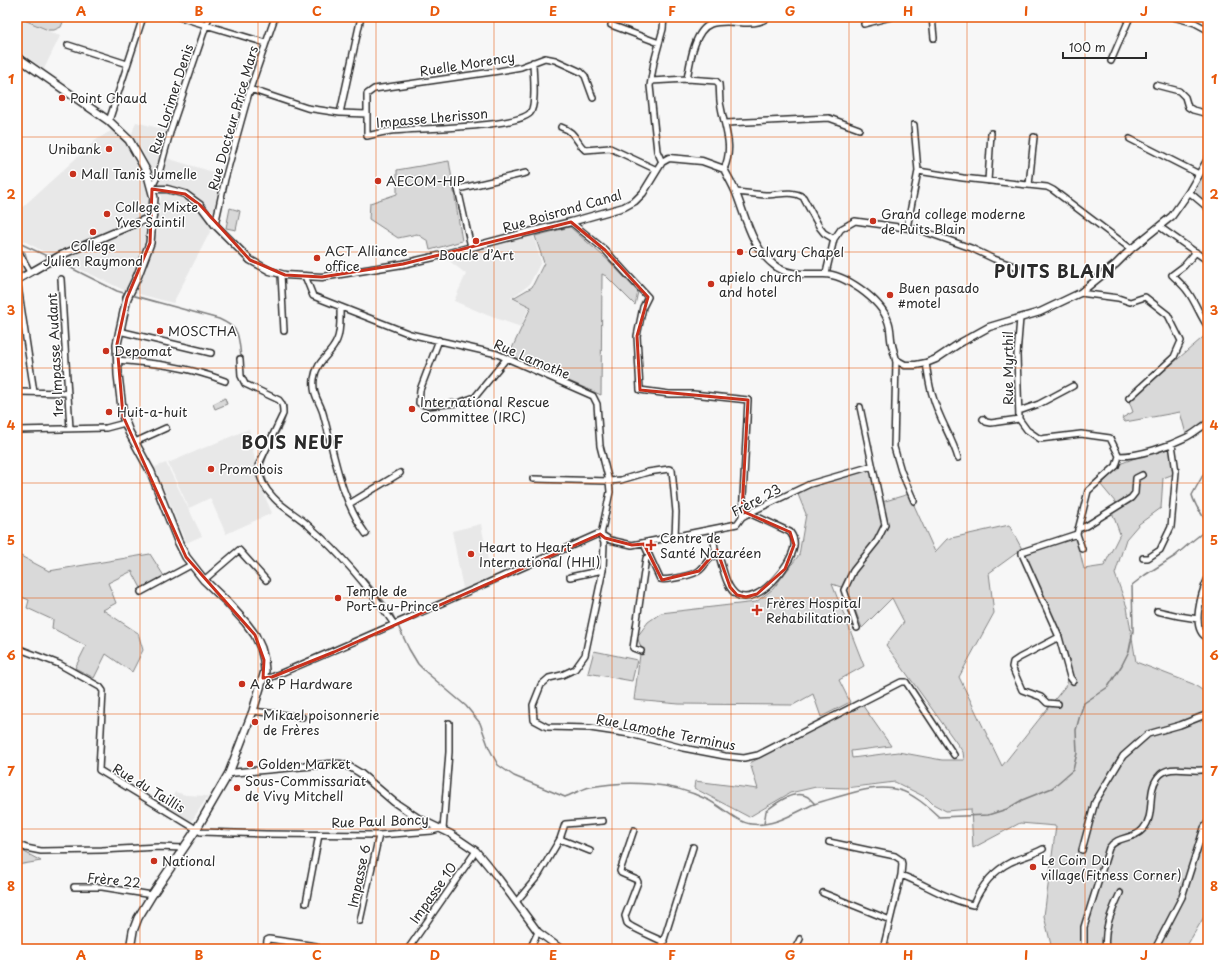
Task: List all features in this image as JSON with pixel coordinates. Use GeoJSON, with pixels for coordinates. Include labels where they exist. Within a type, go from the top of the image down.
{"type":"FeatureCollection","features":[{"type":"Feature","properties":{"kind":"main road"},"geometry":{"type":"LineString","coordinates":[[17,57],[109,121],[130,140],[141,160],[152,188],[154,198],[153,216],[150,243],[138,276],[127,298],[119,331],[117,360],[125,424],[150,472],[180,545],[191,565],[246,623],[255,635],[261,648],[264,660],[265,671],[253,711],[229,773],[196,830],[138,918],[133,931],[130,949]]}},
{"type":"Feature","properties":{"kind":"street"},"geometry":{"type":"LineString","coordinates":[[109,121],[143,17]]}},
{"type":"Feature","properties":{"kind":"street"},"geometry":{"type":"LineString","coordinates":[[179,17],[266,43]]}},
{"type":"Feature","properties":{"kind":"street","name":"Rue Lorimer Denis"},"geometry":{"type":"LineString","coordinates":[[152,188],[159,173],[171,129],[209,17]]}},
{"type":"Feature","properties":{"kind":"street","name":"Rue Docteur Price Mars"},"geometry":{"type":"LineString","coordinates":[[215,225],[225,179],[250,89],[275,17]]}},
{"type":"Feature","properties":{"kind":"street"},"geometry":{"type":"LineString","coordinates":[[340,113],[361,17]]}},
{"type":"Feature","properties":{"kind":"street"},"geometry":{"type":"LineString","coordinates":[[664,17],[663,29],[650,81],[657,151],[662,162],[669,158],[685,159],[702,161],[724,169],[736,192],[748,227],[757,244],[768,260],[776,267],[793,273],[826,273],[847,281],[876,301],[889,321],[892,346],[896,360],[894,447],[901,471],[914,501]]}},
{"type":"Feature","properties":{"kind":"street"},"geometry":{"type":"LineString","coordinates":[[686,79],[696,42],[700,33],[705,27],[712,23],[754,23],[764,21],[768,17]]}},
{"type":"Feature","properties":{"kind":"street"},"geometry":{"type":"LineString","coordinates":[[864,24],[891,17]]}},
{"type":"Feature","properties":{"kind":"street"},"geometry":{"type":"LineString","coordinates":[[932,17],[934,38]]}},
{"type":"Feature","properties":{"kind":"street"},"geometry":{"type":"LineString","coordinates":[[1111,61],[1130,17]]}},
{"type":"Feature","properties":{"kind":"street"},"geometry":{"type":"LineString","coordinates":[[1173,17],[1195,23],[1208,30]]}},
{"type":"Feature","properties":{"kind":"street"},"geometry":{"type":"LineString","coordinates":[[611,25],[659,44]]}},
{"type":"Feature","properties":{"kind":"street"},"geometry":{"type":"LineString","coordinates":[[68,45],[127,64]]}},
{"type":"Feature","properties":{"kind":"street","name":"Ruelle Morency"},"geometry":{"type":"LineString","coordinates":[[367,136],[367,94],[374,89],[499,71],[521,67],[545,58],[550,58],[582,72],[585,76],[593,98]]}},
{"type":"Feature","properties":{"kind":"street","name":"Impasse Lherisson"},"geometry":{"type":"LineString","coordinates":[[367,136],[391,131],[500,123],[523,117],[531,110],[534,100],[533,62]]}},
{"type":"Feature","properties":{"kind":"street"},"geometry":{"type":"LineString","coordinates":[[650,81],[686,79],[716,81],[719,84],[721,106],[726,123],[730,147],[728,160],[724,169]]}},
{"type":"Feature","properties":{"kind":"street"},"geometry":{"type":"LineString","coordinates":[[1156,85],[1179,91],[1185,97],[1188,107],[1208,114]]}},
{"type":"Feature","properties":{"kind":"street"},"geometry":{"type":"LineString","coordinates":[[250,89],[307,108],[340,113],[367,114]]}},
{"type":"Feature","properties":{"kind":"street"},"geometry":{"type":"LineString","coordinates":[[726,123],[830,118],[859,129]]}},
{"type":"Feature","properties":{"kind":"street"},"geometry":{"type":"LineString","coordinates":[[908,228],[918,171],[914,125]]}},
{"type":"Feature","properties":{"kind":"street"},"geometry":{"type":"LineString","coordinates":[[561,127],[572,132],[585,150],[610,148],[657,170]]}},
{"type":"Feature","properties":{"kind":"street"},"geometry":{"type":"LineString","coordinates":[[988,181],[991,133]]}},
{"type":"Feature","properties":{"kind":"street"},"geometry":{"type":"LineString","coordinates":[[1029,185],[1034,137]]}},
{"type":"Feature","properties":{"kind":"street"},"geometry":{"type":"LineString","coordinates":[[1130,139],[1199,174]]}},
{"type":"Feature","properties":{"kind":"street"},"geometry":{"type":"LineString","coordinates":[[896,360],[905,365],[926,363],[936,359],[960,343],[989,327],[1040,312],[1080,293],[1172,216],[1189,192],[1208,159]]}},
{"type":"Feature","properties":{"kind":"street","name":"Rue Boisrond Canal"},"geometry":{"type":"LineString","coordinates":[[152,188],[185,194],[200,205],[215,225],[250,260],[270,271],[281,274],[322,277],[337,276],[403,264],[571,222],[624,207],[635,202],[643,193],[662,162]]}},
{"type":"Feature","properties":{"kind":"street"},"geometry":{"type":"LineString","coordinates":[[918,171],[963,178],[1047,187],[1131,249]]}},
{"type":"Feature","properties":{"kind":"street"},"geometry":{"type":"LineString","coordinates":[[471,247],[458,189],[526,173]]}},
{"type":"Feature","properties":{"kind":"street"},"geometry":{"type":"LineString","coordinates":[[736,192],[767,195],[793,193],[799,195],[803,197],[824,233],[834,239]]}},
{"type":"Feature","properties":{"kind":"street"},"geometry":{"type":"LineString","coordinates":[[1189,192],[1208,208]]}},
{"type":"Feature","properties":{"kind":"street"},"geometry":{"type":"LineString","coordinates":[[34,392],[17,280],[59,256],[153,216]]}},
{"type":"Feature","properties":{"kind":"street"},"geometry":{"type":"LineString","coordinates":[[826,273],[834,239],[841,229],[855,221],[920,230],[971,248],[994,260],[1017,267]]}},
{"type":"Feature","properties":{"kind":"street"},"geometry":{"type":"LineString","coordinates":[[571,222],[605,250],[648,297],[643,307],[637,336],[640,390],[669,394],[693,394],[748,400],[742,517]]}},
{"type":"Feature","properties":{"kind":"street"},"geometry":{"type":"LineString","coordinates":[[1160,227],[1208,261]]}},
{"type":"Feature","properties":{"kind":"street"},"geometry":{"type":"LineString","coordinates":[[17,250],[30,272]]}},
{"type":"Feature","properties":{"kind":"street"},"geometry":{"type":"LineString","coordinates":[[1196,252],[1188,262],[1172,275],[1188,291],[1202,319],[1208,327]]}},
{"type":"Feature","properties":{"kind":"street"},"geometry":{"type":"LineString","coordinates":[[281,274],[284,331]]}},
{"type":"Feature","properties":{"kind":"street","name":"Rue Lamothe"},"geometry":{"type":"LineString","coordinates":[[305,276],[313,296],[410,334],[497,354],[593,396],[597,404],[600,446],[609,481],[610,492],[601,535]]}},
{"type":"Feature","properties":{"kind":"street","name":"1re Impasse Audant"},"geometry":{"type":"LineString","coordinates":[[61,279],[70,429]]}},
{"type":"Feature","properties":{"kind":"street"},"geometry":{"type":"LineString","coordinates":[[1080,293],[1118,298],[1130,302],[1145,297],[1168,315],[1181,341],[1174,357],[1129,398]]}},
{"type":"Feature","properties":{"kind":"street"},"geometry":{"type":"LineString","coordinates":[[340,307],[337,340],[328,354],[317,366],[314,381],[314,394],[324,414],[331,446],[349,504],[366,534]]}},
{"type":"Feature","properties":{"kind":"street","name":"Rue Myrthil"},"geometry":{"type":"LineString","coordinates":[[1020,318],[1017,355],[1019,419],[1027,430],[1040,439],[1081,434],[1110,438],[1119,456]]}},
{"type":"Feature","properties":{"kind":"street"},"geometry":{"type":"LineString","coordinates":[[119,331],[211,353]]}},
{"type":"Feature","properties":{"kind":"street"},"geometry":{"type":"LineString","coordinates":[[439,340],[422,384],[419,403],[427,406],[458,404],[475,397],[506,359]]}},
{"type":"Feature","properties":{"kind":"street"},"geometry":{"type":"LineString","coordinates":[[240,359],[241,376],[245,384],[279,400],[283,409],[283,414],[258,466],[262,481],[274,498],[308,525],[344,561],[372,594],[394,624]]}},
{"type":"Feature","properties":{"kind":"street"},"geometry":{"type":"LineString","coordinates":[[117,360],[169,365],[213,376],[225,381]]}},
{"type":"Feature","properties":{"kind":"street"},"geometry":{"type":"LineString","coordinates":[[926,363],[932,396],[945,429],[954,444],[958,458]]}},
{"type":"Feature","properties":{"kind":"street"},"geometry":{"type":"LineString","coordinates":[[1019,411],[1039,404],[1073,386]]}},
{"type":"Feature","properties":{"kind":"street"},"geometry":{"type":"LineString","coordinates":[[17,392],[68,393]]}},
{"type":"Feature","properties":{"kind":"street"},"geometry":{"type":"LineString","coordinates":[[857,628],[844,590],[852,571],[877,541],[885,524],[860,407]]}},
{"type":"Feature","properties":{"kind":"street"},"geometry":{"type":"LineString","coordinates":[[983,419],[986,422],[991,423],[1019,419]]}},
{"type":"Feature","properties":{"kind":"street"},"geometry":{"type":"LineString","coordinates":[[1082,549],[1077,531],[1088,491],[1116,466],[1119,456],[1129,456],[1172,444],[1189,436],[1208,422]]}},
{"type":"Feature","properties":{"kind":"street"},"geometry":{"type":"LineString","coordinates":[[17,430],[106,428],[125,424]]}},
{"type":"Feature","properties":{"kind":"street"},"geometry":{"type":"LineString","coordinates":[[135,442],[166,428]]}},
{"type":"Feature","properties":{"kind":"street"},"geometry":{"type":"LineString","coordinates":[[1143,558],[1148,558],[1160,550],[1172,527],[1176,472],[1172,444]]}},
{"type":"Feature","properties":{"kind":"street","name":"Frère 23"},"geometry":{"type":"LineString","coordinates":[[601,535],[605,538],[632,545],[644,544],[736,524],[748,513],[810,484],[872,466]]}},
{"type":"Feature","properties":{"kind":"street"},"geometry":{"type":"LineString","coordinates":[[533,479],[609,481],[621,480],[648,472],[669,469],[672,470],[676,512],[675,537]]}},
{"type":"Feature","properties":{"kind":"street"},"geometry":{"type":"LineString","coordinates":[[349,504],[400,472]]}},
{"type":"Feature","properties":{"kind":"street"},"geometry":{"type":"LineString","coordinates":[[1073,681],[1070,677],[1059,637],[1022,554],[1024,550],[1077,531],[1131,498],[1135,493],[1136,478],[1142,475]]}},
{"type":"Feature","properties":{"kind":"street"},"geometry":{"type":"LineString","coordinates":[[712,529],[716,554],[719,556],[730,587],[737,595],[746,597],[757,594],[785,569],[792,556],[794,545],[793,537],[790,532],[748,513]]}},
{"type":"Feature","properties":{"kind":"street"},"geometry":{"type":"LineString","coordinates":[[263,678],[272,677],[334,652],[598,534],[601,535]]}},
{"type":"Feature","properties":{"kind":"street","name":"Rue Lamothe Terminus"},"geometry":{"type":"LineString","coordinates":[[601,535],[604,543],[603,570],[585,655],[575,669],[562,675],[549,678],[541,685],[533,705],[534,720],[547,727],[590,728],[630,734],[697,751],[744,758],[758,755],[904,681],[954,755]]}},
{"type":"Feature","properties":{"kind":"street"},"geometry":{"type":"LineString","coordinates":[[644,544],[660,579],[662,580],[699,571],[712,556],[716,554]]}},
{"type":"Feature","properties":{"kind":"street"},"geometry":{"type":"LineString","coordinates":[[204,580],[239,550],[266,580]]}},
{"type":"Feature","properties":{"kind":"street"},"geometry":{"type":"LineString","coordinates":[[641,651],[633,648],[646,558],[649,557]]}},
{"type":"Feature","properties":{"kind":"street"},"geometry":{"type":"LineString","coordinates":[[141,592],[191,565]]}},
{"type":"Feature","properties":{"kind":"street"},"geometry":{"type":"LineString","coordinates":[[570,577],[603,570]]}},
{"type":"Feature","properties":{"kind":"street"},"geometry":{"type":"LineString","coordinates":[[1208,578],[1204,586],[1198,609],[1198,619],[1201,631],[1204,636],[1208,638]]}},
{"type":"Feature","properties":{"kind":"street"},"geometry":{"type":"LineString","coordinates":[[1157,611],[1198,619]]}},
{"type":"Feature","properties":{"kind":"street"},"geometry":{"type":"LineString","coordinates":[[1058,704],[1047,703],[1041,697],[1021,689],[1012,664],[1019,658],[1059,637]]}},
{"type":"Feature","properties":{"kind":"street","name":"Rue du Taillis"},"geometry":{"type":"LineString","coordinates":[[17,648],[59,664],[100,687],[103,691],[99,770],[196,830]]}},
{"type":"Feature","properties":{"kind":"street"},"geometry":{"type":"LineString","coordinates":[[253,711],[302,717]]}},
{"type":"Feature","properties":{"kind":"street"},"geometry":{"type":"LineString","coordinates":[[1082,850],[1095,802],[1123,756],[1148,734],[1180,725],[1208,714]]}},
{"type":"Feature","properties":{"kind":"street"},"geometry":{"type":"LineString","coordinates":[[229,773],[341,764],[360,773],[394,802],[418,818],[441,830],[449,752],[449,722]]}},
{"type":"Feature","properties":{"kind":"street"},"geometry":{"type":"LineString","coordinates":[[1084,949],[1084,926],[1109,848],[1116,841],[1142,831],[1148,821],[1152,786],[1158,776],[1165,771],[1202,771],[1208,769]]}},
{"type":"Feature","properties":{"kind":"street"},"geometry":{"type":"LineString","coordinates":[[516,902],[538,876],[560,839],[566,824],[603,821]]}},
{"type":"Feature","properties":{"kind":"street"},"geometry":{"type":"LineString","coordinates":[[1155,949],[1182,897],[1204,828],[1208,822]]}},
{"type":"Feature","properties":{"kind":"street","name":"Rue Paul Boncy"},"geometry":{"type":"LineString","coordinates":[[196,830],[201,832],[319,835],[379,835],[441,830],[476,851],[495,873],[538,932],[561,949]]}},
{"type":"Feature","properties":{"kind":"street"},"geometry":{"type":"LineString","coordinates":[[634,830],[620,871],[621,874],[637,880],[638,882],[626,916],[626,920],[632,927],[664,942]]}},
{"type":"Feature","properties":{"kind":"street"},"geometry":{"type":"LineString","coordinates":[[306,903],[319,835]]}},
{"type":"Feature","properties":{"kind":"street","name":"Impasse 6"},"geometry":{"type":"LineString","coordinates":[[360,921],[379,835]]}},
{"type":"Feature","properties":{"kind":"street"},"geometry":{"type":"LineString","coordinates":[[560,839],[590,851]]}},
{"type":"Feature","properties":{"kind":"street"},"geometry":{"type":"LineString","coordinates":[[829,842],[898,857],[902,864],[883,949]]}},
{"type":"Feature","properties":{"kind":"street"},"geometry":{"type":"LineString","coordinates":[[17,844],[26,848],[41,851],[102,850],[158,846],[183,848]]}},
{"type":"Feature","properties":{"kind":"street"},"geometry":{"type":"LineString","coordinates":[[661,949],[693,847]]}},
{"type":"Feature","properties":{"kind":"street"},"geometry":{"type":"LineString","coordinates":[[900,875],[960,902],[973,905],[982,887],[990,877],[1001,868],[1012,862],[1031,856],[1043,849]]}},
{"type":"Feature","properties":{"kind":"street","name":"Impasse 10"},"geometry":{"type":"LineString","coordinates":[[408,949],[476,851]]}},
{"type":"Feature","properties":{"kind":"street","name":"Frère 22"},"geometry":{"type":"LineString","coordinates":[[74,887],[102,887],[152,895]]}},
{"type":"Feature","properties":{"kind":"street"},"geometry":{"type":"LineString","coordinates":[[823,893],[890,920]]}},
{"type":"Feature","properties":{"kind":"street"},"geometry":{"type":"LineString","coordinates":[[1106,949],[1106,927],[1120,893]]}},
{"type":"Feature","properties":{"kind":"street"},"geometry":{"type":"LineString","coordinates":[[530,949],[538,932]]}},
{"type":"Feature","properties":{"kind":"street"},"geometry":{"type":"LineString","coordinates":[[266,949],[267,940],[269,939],[316,946]]}},
{"type":"Feature","properties":{"kind":"street"},"geometry":{"type":"LineString","coordinates":[[795,949],[800,939]]}},
{"type":"Feature","properties":{"kind":"highlighted area"},"geometry":{"type":"Polygon","coordinates":[[[152,189],[185,194],[200,205],[250,260],[285,275],[322,277],[403,264],[571,222],[605,250],[648,297],[637,336],[640,390],[748,400],[742,511],[790,532],[794,545],[785,569],[757,594],[746,597],[737,595],[730,587],[717,550],[699,571],[662,580],[644,544],[632,545],[605,538],[600,534],[334,652],[272,677],[263,678],[264,660],[255,635],[186,557],[123,416],[117,344],[127,298],[150,243],[152,189]]]}},
{"type":"Feature","properties":{"kind":"shaded area"},"geometry":{"type":"Polygon","coordinates":[[[17,17],[65,17],[61,27],[54,30],[48,30],[17,17]]]}},
{"type":"Feature","properties":{"kind":"shaded area"},"geometry":{"type":"Polygon","coordinates":[[[17,18],[60,36],[44,69],[17,50],[17,18]]]}},
{"type":"Feature","properties":{"kind":"shaded area"},"geometry":{"type":"Polygon","coordinates":[[[136,122],[173,132],[166,158],[220,174],[213,222],[210,232],[173,303],[135,293],[157,233],[161,196],[142,150],[131,136],[136,122]]]}},
{"type":"Feature","properties":{"kind":"shaded area"},"geometry":{"type":"Polygon","coordinates":[[[114,129],[131,149],[151,189],[148,230],[139,263],[126,291],[44,252],[17,237],[17,212],[96,140],[114,129]]]}},
{"type":"Feature","properties":{"kind":"shaded area"},"geometry":{"type":"Polygon","coordinates":[[[449,161],[462,241],[430,250],[428,241],[417,234],[398,238],[369,219],[370,203],[397,194],[397,170],[449,161]]]}},
{"type":"Feature","properties":{"kind":"shaded area"},"geometry":{"type":"Polygon","coordinates":[[[1208,162],[1208,205],[1192,189],[1208,162]]]}},
{"type":"Feature","properties":{"kind":"shaded area"},"geometry":{"type":"Polygon","coordinates":[[[230,208],[240,211],[236,230],[226,228],[230,208]]]}},
{"type":"Feature","properties":{"kind":"shaded area"},"geometry":{"type":"Polygon","coordinates":[[[570,227],[610,262],[638,292],[635,305],[606,276],[602,274],[601,395],[509,355],[531,307],[513,298],[532,287],[544,263],[535,236],[570,227]]]}},
{"type":"Feature","properties":{"kind":"shaded area"},"geometry":{"type":"Polygon","coordinates":[[[533,234],[541,262],[529,285],[511,298],[529,307],[521,327],[454,301],[466,274],[447,259],[533,234]]]}},
{"type":"Feature","properties":{"kind":"shaded area"},"geometry":{"type":"Polygon","coordinates":[[[17,248],[25,252],[30,270],[20,275],[17,268],[17,248]]]}},
{"type":"Feature","properties":{"kind":"shaded area"},"geometry":{"type":"Polygon","coordinates":[[[1208,333],[1208,421],[1186,434],[1180,412],[1125,422],[1122,418],[1133,412],[1129,401],[1208,333]]]}},
{"type":"Feature","properties":{"kind":"shaded area"},"geometry":{"type":"Polygon","coordinates":[[[225,398],[227,404],[215,409],[213,404],[225,398]]]}},
{"type":"Feature","properties":{"kind":"shaded area"},"geometry":{"type":"Polygon","coordinates":[[[249,429],[255,461],[254,471],[272,513],[226,534],[210,498],[189,508],[168,463],[249,429]]]}},
{"type":"Feature","properties":{"kind":"shaded area"},"geometry":{"type":"Polygon","coordinates":[[[1159,449],[1172,449],[1174,474],[1163,478],[1161,508],[1139,524],[1126,539],[1115,574],[1127,607],[1136,662],[1193,684],[1208,694],[1208,910],[1185,949],[1052,949],[1044,916],[1056,826],[1020,823],[973,848],[971,809],[946,811],[933,804],[927,798],[895,782],[846,788],[816,787],[790,793],[749,817],[694,788],[695,781],[758,789],[750,763],[858,705],[863,706],[891,746],[851,751],[852,758],[898,752],[942,760],[964,760],[963,752],[886,645],[904,622],[892,598],[862,628],[847,589],[832,584],[864,666],[839,680],[850,702],[821,717],[813,694],[793,705],[679,704],[634,700],[641,647],[637,637],[648,622],[661,613],[756,602],[773,589],[799,555],[806,514],[797,492],[872,469],[882,502],[909,494],[935,552],[947,539],[1009,525],[1022,549],[989,573],[994,613],[959,677],[1002,766],[1067,684],[1070,661],[1053,616],[1025,554],[1027,551],[1076,536],[1084,569],[1104,566],[1120,534],[1112,512],[1116,503],[1101,485],[1122,463],[1159,449]]]}},
{"type":"Feature","properties":{"kind":"shaded area"},"geometry":{"type":"Polygon","coordinates":[[[166,463],[202,536],[186,543],[155,467],[166,463]]]}},
{"type":"Feature","properties":{"kind":"shaded area","name":"Heart to Heart International (HHI)"},"geometry":{"type":"Polygon","coordinates":[[[481,524],[491,577],[463,589],[452,531],[481,524]]]}},
{"type":"Feature","properties":{"kind":"shaded area"},"geometry":{"type":"Polygon","coordinates":[[[17,554],[49,571],[150,554],[164,576],[141,588],[132,571],[108,583],[116,603],[103,610],[138,633],[143,650],[132,672],[106,654],[94,678],[75,668],[86,646],[52,628],[53,620],[27,608],[29,600],[17,595],[17,554]]]}},
{"type":"Feature","properties":{"kind":"shaded area"},"geometry":{"type":"Polygon","coordinates":[[[594,651],[637,660],[632,681],[588,673],[594,651]]]}},
{"type":"Feature","properties":{"kind":"shaded area"},"geometry":{"type":"Polygon","coordinates":[[[175,792],[186,795],[208,796],[191,822],[166,808],[175,792]]]}},
{"type":"Feature","properties":{"kind":"shaded area"},"geometry":{"type":"Polygon","coordinates":[[[17,848],[41,861],[17,865],[17,848]]]}},
{"type":"Feature","properties":{"kind":"waterway"},"geometry":{"type":"LineString","coordinates":[[17,242],[51,258]]}},
{"type":"Feature","properties":{"kind":"waterway"},"geometry":{"type":"LineString","coordinates":[[57,261],[117,291],[127,294]]}},
{"type":"Feature","properties":{"kind":"waterway"},"geometry":{"type":"LineString","coordinates":[[131,295],[219,319],[235,330],[239,338],[241,357]]}},
{"type":"Feature","properties":{"kind":"waterway"},"geometry":{"type":"LineString","coordinates":[[243,373],[247,382],[249,383]]}},
{"type":"Feature","properties":{"kind":"waterway"},"geometry":{"type":"LineString","coordinates":[[274,495],[269,488],[262,469],[270,448],[284,422],[286,412],[286,405],[284,402]]}},
{"type":"Feature","properties":{"kind":"waterway"},"geometry":{"type":"LineString","coordinates":[[330,543],[367,581],[390,609],[409,649],[418,664],[466,706],[480,723],[489,748],[498,765],[514,776],[565,797],[590,787],[604,785],[634,783],[664,786],[693,793],[717,805],[745,823],[751,824],[776,821],[819,802],[858,791],[875,788],[891,788],[909,794],[926,805],[939,817],[988,815],[1007,809],[1022,800],[1052,788],[1073,770],[1077,753],[1076,730],[1084,703],[1108,687],[1129,651],[1133,631],[1132,585],[1175,556],[1206,530],[1205,520],[1193,500],[1192,495],[1208,466]]}},
{"type":"Feature","properties":{"kind":"waterway"},"geometry":{"type":"LineString","coordinates":[[288,507],[306,519],[316,529]]}},
{"type":"Feature","properties":{"kind":"waterway"},"geometry":{"type":"LineString","coordinates":[[764,824],[766,811],[775,804],[791,796],[803,795],[808,797],[815,804]]}},
{"type":"Feature","properties":{"kind":"place","name":"Point Chaud"},"geometry":{"type":"Point","coordinates":[62,98]}},
{"type":"Feature","properties":{"kind":"place","name":"Unibank"},"geometry":{"type":"Point","coordinates":[109,149]}},
{"type":"Feature","properties":{"kind":"place","name":"Mall Tanis Jumelle"},"geometry":{"type":"Point","coordinates":[73,174]}},
{"type":"Feature","properties":{"kind":"place","name":"AECOM-HIP"},"geometry":{"type":"Point","coordinates":[378,181]}},
{"type":"Feature","properties":{"kind":"place","name":"College Mixte Yves Saintil"},"geometry":{"type":"Point","coordinates":[107,214]}},
{"type":"Feature","properties":{"kind":"place","name":"Grand college moderne de Puits Blain"},"geometry":{"type":"Point","coordinates":[873,221]}},
{"type":"Feature","properties":{"kind":"place","name":"College Julien Raymond"},"geometry":{"type":"Point","coordinates":[93,232]}},
{"type":"Feature","properties":{"kind":"place","name":"Boucle d’Art"},"geometry":{"type":"Point","coordinates":[476,241]}},
{"type":"Feature","properties":{"kind":"place","name":"Calvary Chapel"},"geometry":{"type":"Point","coordinates":[740,252]}},
{"type":"Feature","properties":{"kind":"place","name":"ACT Alliance office"},"geometry":{"type":"Point","coordinates":[317,258]}},
{"type":"Feature","properties":{"kind":"place","name":"apielo church and hotel"},"geometry":{"type":"Point","coordinates":[711,284]}},
{"type":"Feature","properties":{"kind":"place","name":"Buen pasado #motel"},"geometry":{"type":"Point","coordinates":[890,295]}},
{"type":"Feature","properties":{"kind":"place","name":"MOSCTHA"},"geometry":{"type":"Point","coordinates":[160,331]}},
{"type":"Feature","properties":{"kind":"place","name":"Depomat"},"geometry":{"type":"Point","coordinates":[106,351]}},
{"type":"Feature","properties":{"kind":"place","name":"International Rescue Committee (IRC)"},"geometry":{"type":"Point","coordinates":[412,409]}},
{"type":"Feature","properties":{"kind":"place","name":"Huit-a-huit"},"geometry":{"type":"Point","coordinates":[109,412]}},
{"type":"Feature","properties":{"kind":"place","name":"Promobois"},"geometry":{"type":"Point","coordinates":[211,469]}},
{"type":"Feature","properties":{"kind":"place","name":"Centre de Santé Nazaréen"},"geometry":{"type":"Point","coordinates":[651,545]}},
{"type":"Feature","properties":{"kind":"place","name":"Heart to Heart International (HHI)"},"geometry":{"type":"Point","coordinates":[471,554]}},
{"type":"Feature","properties":{"kind":"place","name":"Temple de Port-au-Prince"},"geometry":{"type":"Point","coordinates":[338,598]}},
{"type":"Feature","properties":{"kind":"place","name":"Frères Hospital Rehabilitation"},"geometry":{"type":"Point","coordinates":[757,610]}},
{"type":"Feature","properties":{"kind":"place","name":"A & P Hardware"},"geometry":{"type":"Point","coordinates":[242,684]}},
{"type":"Feature","properties":{"kind":"place","name":"Mikael poisonnerie de Frères"},"geometry":{"type":"Point","coordinates":[255,722]}},
{"type":"Feature","properties":{"kind":"place","name":"Golden Market"},"geometry":{"type":"Point","coordinates":[250,764]}},
{"type":"Feature","properties":{"kind":"place","name":"Sous-Commissariat de Vivy Mitchell"},"geometry":{"type":"Point","coordinates":[237,788]}},
{"type":"Feature","properties":{"kind":"place","name":"National"},"geometry":{"type":"Point","coordinates":[154,861]}},
{"type":"Feature","properties":{"kind":"place","name":"Le Coin Du village(Fitness Corner)"},"geometry":{"type":"Point","coordinates":[1033,867]}},
{"type":"Feature","properties":{"kind":"district","name":"PUITS BLAIN"},"geometry":{"type":"Point","coordinates":[1055,272]}},
{"type":"Feature","properties":{"kind":"district","name":"BOIS NEUF"},"geometry":{"type":"Point","coordinates":[293,443]}}]}
